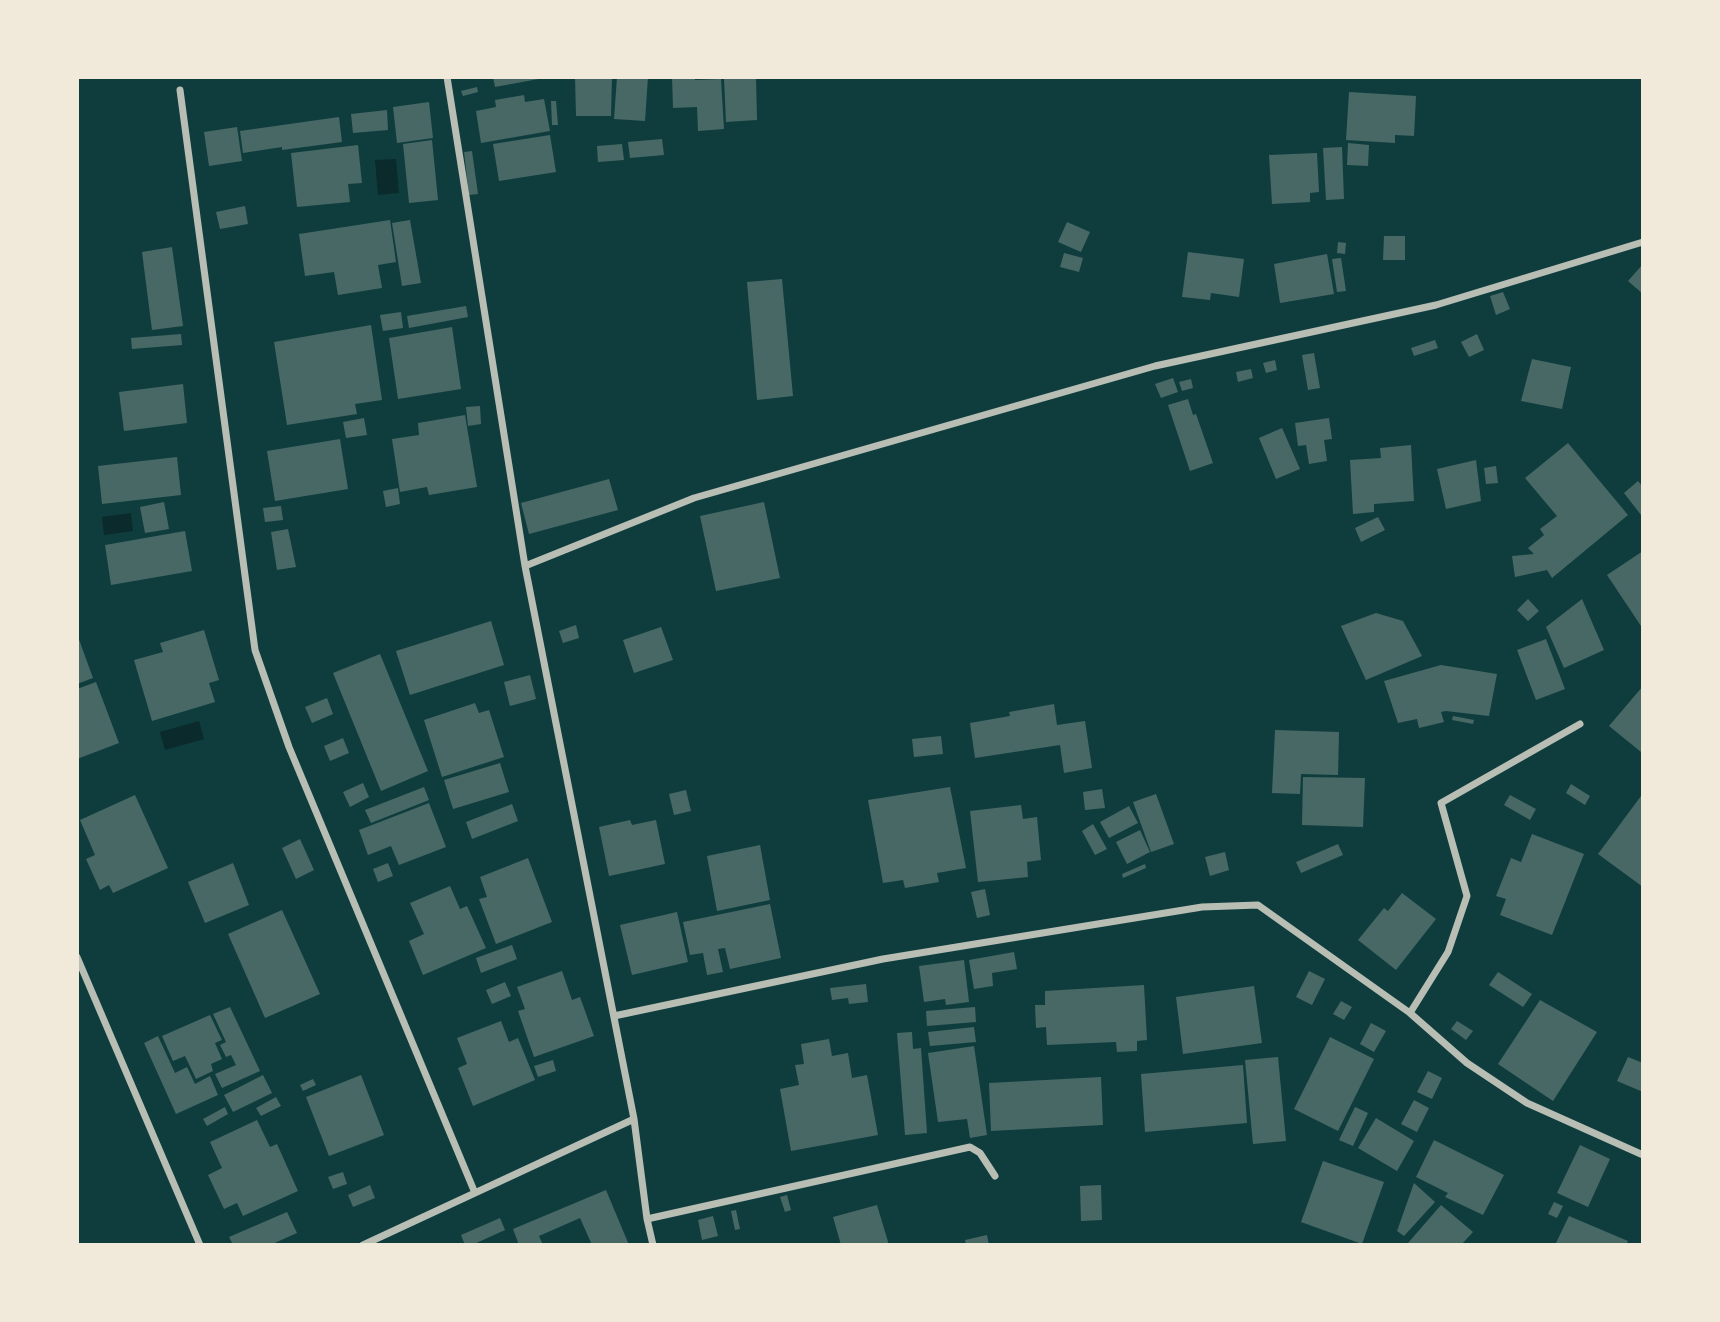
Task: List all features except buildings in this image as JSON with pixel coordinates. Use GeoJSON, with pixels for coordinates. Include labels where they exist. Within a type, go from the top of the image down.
{"type":"FeatureCollection","features":[{"type":"Feature","properties":{"kind":"street"},"geometry":{"type":"LineString","coordinates":[[447,77],[525,566],[634,1119],[653,1245]]}},
{"type":"Feature","properties":{"kind":"street"},"geometry":{"type":"LineString","coordinates":[[180,90],[255,650],[289,747],[475,1194]]}},
{"type":"Feature","properties":{"kind":"street"},"geometry":{"type":"LineString","coordinates":[[525,566],[707,494],[1155,366],[1436,305],[1643,242]]}},
{"type":"Feature","properties":{"kind":"street"},"geometry":{"type":"LineString","coordinates":[[1410,1013],[1448,952],[1467,896],[1441,803],[1580,724]]}},
{"type":"Feature","properties":{"kind":"street"},"geometry":{"type":"LineString","coordinates":[[614,1016],[883,959],[1202,907],[1258,905],[1410,1013],[1467,1063],[1528,1103],[1643,1155]]}},
{"type":"Feature","properties":{"kind":"street"},"geometry":{"type":"LineString","coordinates":[[77,957],[200,1245]]}},
{"type":"Feature","properties":{"kind":"street"},"geometry":{"type":"LineString","coordinates":[[363,1245],[634,1119]]}},
{"type":"Feature","properties":{"kind":"street"},"geometry":{"type":"LineString","coordinates":[[647,1219],[970,1147],[980,1153],[995,1176]]}},
{"type":"Feature","properties":{"kind":"water"},"geometry":{"type":"Polygon","coordinates":[[[396,159],[399,193],[378,195],[375,160],[396,159]]]}},
{"type":"Feature","properties":{"kind":"water"},"geometry":{"type":"Polygon","coordinates":[[[131,513],[133,531],[104,535],[102,517],[131,513]]]}},
{"type":"Feature","properties":{"kind":"water"},"geometry":{"type":"Polygon","coordinates":[[[199,721],[204,739],[165,750],[160,732],[199,721]]]}}]}
